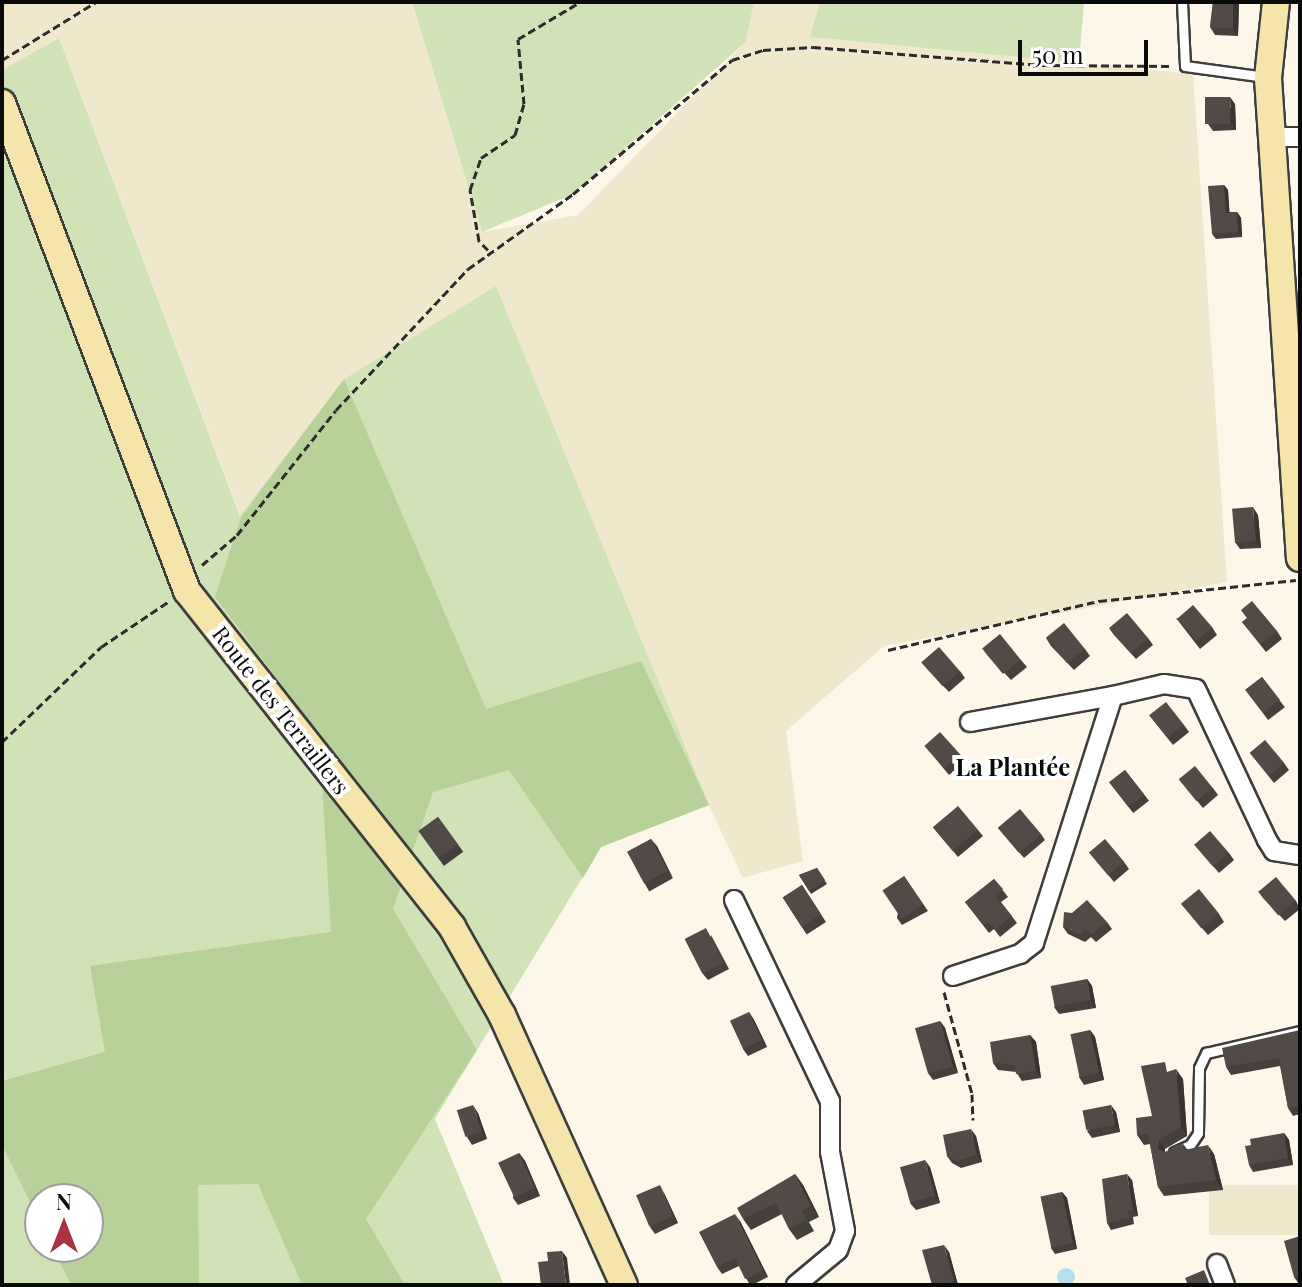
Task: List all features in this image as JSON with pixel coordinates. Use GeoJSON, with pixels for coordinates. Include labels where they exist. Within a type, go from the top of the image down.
{"type":"FeatureCollection","features":[{"type":"Feature","properties":{"kind":"street"},"geometry":{"type":"LineString","coordinates":[[1276,2],[1268,78],[1300,558]]}},
{"type":"Feature","properties":{"kind":"street","name":"Route des Terraillers"},"geometry":{"type":"LineString","coordinates":[[2,103],[187,591],[452,927],[502,1015],[624,1285]]}},
{"type":"Feature","properties":{"kind":"street"},"geometry":{"type":"LineString","coordinates":[[1271,137],[1300,137]]}},
{"type":"Feature","properties":{"kind":"street"},"geometry":{"type":"LineString","coordinates":[[970,722],[1164,684],[1196,689],[1267,840],[1274,851],[1300,855]]}},
{"type":"Feature","properties":{"kind":"street"},"geometry":{"type":"LineString","coordinates":[[953,976],[1020,954],[1034,943],[1113,696]]}},
{"type":"Feature","properties":{"kind":"street"},"geometry":{"type":"LineString","coordinates":[[734,900],[830,1101],[830,1152],[845,1231],[838,1250],[796,1285]]}},
{"type":"Feature","properties":{"kind":"street"},"geometry":{"type":"LineString","coordinates":[[1217,1264],[1225,1285]]}},
{"type":"Feature","properties":{"kind":"lane"},"geometry":{"type":"LineString","coordinates":[[1182,2],[1185,66],[1268,78]]}},
{"type":"Feature","properties":{"kind":"lane"},"geometry":{"type":"LineString","coordinates":[[1171,1154],[1190,1145],[1198,1133],[1199,1068],[1206,1053],[1300,1031]]}},
{"type":"Feature","properties":{"kind":"path"},"geometry":{"type":"LineString","coordinates":[[2,60],[96,2]]}},
{"type":"Feature","properties":{"kind":"path"},"geometry":{"type":"LineString","coordinates":[[488,250],[479,241],[470,190],[481,158],[515,135],[524,104],[518,39],[580,2]]}},
{"type":"Feature","properties":{"kind":"path"},"geometry":{"type":"LineString","coordinates":[[2,742],[101,647],[187,591],[204,561],[255,515],[336,410],[488,250],[573,194],[732,60],[763,50],[813,47],[1041,65],[1185,66]]}},
{"type":"Feature","properties":{"kind":"path"},"geometry":{"type":"LineString","coordinates":[[888,650],[1099,601],[1300,580]]}},
{"type":"Feature","properties":{"kind":"path"},"geometry":{"type":"LineString","coordinates":[[953,976],[943,990],[972,1094],[973,1120]]}},
{"type":"Feature","properties":{"kind":"shaded area"},"geometry":{"type":"Polygon","coordinates":[[[2,2],[412,2],[482,232],[578,215],[746,42],[754,2],[820,2],[811,37],[1193,74],[1227,582],[884,646],[786,731],[803,861],[743,878],[641,661],[496,286],[344,379],[241,517],[59,38],[2,70],[2,2]]]}},
{"type":"Feature","properties":{"kind":"shaded area"},"geometry":{"type":"Polygon","coordinates":[[[1209,1185],[1300,1185],[1300,1235],[1209,1235],[1209,1185]]]}},
{"type":"Feature","properties":{"kind":"green space"},"geometry":{"type":"Polygon","coordinates":[[[412,2],[754,2],[746,42],[573,194],[482,232],[412,2]]]}},
{"type":"Feature","properties":{"kind":"green space"},"geometry":{"type":"Polygon","coordinates":[[[820,2],[1084,2],[1079,63],[810,37],[820,2]]]}},
{"type":"Feature","properties":{"kind":"green space"},"geometry":{"type":"Polygon","coordinates":[[[59,38],[240,516],[344,379],[496,286],[709,805],[601,847],[435,1119],[504,1285],[2,1285],[2,70],[59,38]]]}},
{"type":"Feature","properties":{"kind":"green space"},"geometry":{"type":"Polygon","coordinates":[[[344,379],[486,709],[641,661],[709,805],[601,847],[583,878],[509,770],[433,792],[393,909],[477,1050],[366,1219],[405,1285],[302,1285],[258,1184],[198,1185],[199,1285],[71,1285],[60,1263],[104,1263],[104,1183],[24,1183],[24,1190],[2,1145],[2,1081],[105,1052],[90,966],[331,932],[319,734],[215,597],[241,517],[344,379]]]}},
{"type":"Feature","properties":{"kind":"water"},"geometry":{"type":"Polygon","coordinates":[[[1066,1268],[1075,1277],[1066,1286],[1057,1277],[1066,1268]]]}},
{"type":"Feature","properties":{"kind":"building"},"geometry":{"type":"Polygon","coordinates":[[[1213,2],[1233,2],[1233,29],[1210,27],[1213,2]]]}},
{"type":"Feature","properties":{"kind":"building"},"geometry":{"type":"Polygon","coordinates":[[[1205,97],[1230,97],[1230,124],[1205,124],[1205,97]]]}},
{"type":"Feature","properties":{"kind":"building"},"geometry":{"type":"Polygon","coordinates":[[[1224,185],[1226,213],[1237,212],[1238,232],[1212,234],[1208,186],[1224,185]]]}},
{"type":"Feature","properties":{"kind":"building"},"geometry":{"type":"Polygon","coordinates":[[[1253,507],[1256,541],[1235,543],[1232,509],[1253,507]]]}},
{"type":"Feature","properties":{"kind":"building"},"geometry":{"type":"Polygon","coordinates":[[[1252,601],[1277,631],[1261,644],[1242,622],[1248,618],[1241,610],[1252,601]]]}},
{"type":"Feature","properties":{"kind":"building"},"geometry":{"type":"Polygon","coordinates":[[[1193,605],[1212,627],[1196,641],[1177,619],[1193,605]]]}},
{"type":"Feature","properties":{"kind":"building"},"geometry":{"type":"Polygon","coordinates":[[[1127,613],[1148,638],[1131,653],[1109,628],[1127,613]]]}},
{"type":"Feature","properties":{"kind":"building"},"geometry":{"type":"Polygon","coordinates":[[[1064,623],[1085,649],[1067,663],[1046,637],[1064,623]]]}},
{"type":"Feature","properties":{"kind":"building"},"geometry":{"type":"Polygon","coordinates":[[[1000,634],[1021,660],[1003,674],[982,648],[1000,634]]]}},
{"type":"Feature","properties":{"kind":"building"},"geometry":{"type":"Polygon","coordinates":[[[939,647],[960,671],[943,686],[922,662],[939,647]]]}},
{"type":"Feature","properties":{"kind":"building"},"geometry":{"type":"Polygon","coordinates":[[[1262,677],[1280,700],[1263,713],[1245,690],[1262,677]]]}},
{"type":"Feature","properties":{"kind":"building"},"geometry":{"type":"Polygon","coordinates":[[[1166,702],[1184,725],[1167,738],[1149,715],[1166,702]]]}},
{"type":"Feature","properties":{"kind":"building"},"geometry":{"type":"Polygon","coordinates":[[[940,732],[960,754],[944,768],[924,746],[940,732]]]}},
{"type":"Feature","properties":{"kind":"building"},"geometry":{"type":"Polygon","coordinates":[[[1265,740],[1284,763],[1269,776],[1250,753],[1265,740]]]}},
{"type":"Feature","properties":{"kind":"building"},"geometry":{"type":"Polygon","coordinates":[[[1195,766],[1213,788],[1196,801],[1179,779],[1195,766]]]}},
{"type":"Feature","properties":{"kind":"building"},"geometry":{"type":"Polygon","coordinates":[[[1125,770],[1144,794],[1128,807],[1109,782],[1125,770]]]}},
{"type":"Feature","properties":{"kind":"building"},"geometry":{"type":"Polygon","coordinates":[[[958,806],[978,830],[953,851],[933,827],[958,806]]]}},
{"type":"Feature","properties":{"kind":"building"},"geometry":{"type":"Polygon","coordinates":[[[1020,809],[1041,834],[1019,853],[998,828],[1020,809]]]}},
{"type":"Feature","properties":{"kind":"building"},"geometry":{"type":"Polygon","coordinates":[[[438,817],[458,845],[439,859],[419,831],[438,817]]]}},
{"type":"Feature","properties":{"kind":"building"},"geometry":{"type":"Polygon","coordinates":[[[1210,831],[1229,853],[1213,867],[1194,845],[1210,831]]]}},
{"type":"Feature","properties":{"kind":"building"},"geometry":{"type":"Polygon","coordinates":[[[651,839],[668,871],[644,883],[627,852],[651,839]]]}},
{"type":"Feature","properties":{"kind":"building"},"geometry":{"type":"Polygon","coordinates":[[[1105,839],[1124,862],[1108,875],[1089,852],[1105,839]]]}},
{"type":"Feature","properties":{"kind":"building"},"geometry":{"type":"Polygon","coordinates":[[[817,868],[825,880],[809,891],[799,875],[817,868]]]}},
{"type":"Feature","properties":{"kind":"building"},"geometry":{"type":"Polygon","coordinates":[[[904,876],[923,904],[901,919],[882,891],[904,876]]]}},
{"type":"Feature","properties":{"kind":"building"},"geometry":{"type":"Polygon","coordinates":[[[1276,877],[1296,901],[1278,916],[1258,892],[1276,877]]]}},
{"type":"Feature","properties":{"kind":"building"},"geometry":{"type":"Polygon","coordinates":[[[994,879],[1003,889],[995,896],[1012,916],[995,930],[988,922],[984,925],[965,902],[994,879]]]}},
{"type":"Feature","properties":{"kind":"building"},"geometry":{"type":"Polygon","coordinates":[[[802,885],[821,914],[802,927],[783,898],[802,885]]]}},
{"type":"Feature","properties":{"kind":"building"},"geometry":{"type":"Polygon","coordinates":[[[1199,889],[1219,914],[1201,928],[1181,903],[1199,889]]]}},
{"type":"Feature","properties":{"kind":"building"},"geometry":{"type":"Polygon","coordinates":[[[1087,900],[1107,922],[1091,935],[1086,929],[1080,935],[1063,927],[1064,912],[1072,913],[1087,900]]]}},
{"type":"Feature","properties":{"kind":"building"},"geometry":{"type":"Polygon","coordinates":[[[706,928],[724,963],[702,974],[685,939],[706,928]]]}},
{"type":"Feature","properties":{"kind":"building"},"geometry":{"type":"Polygon","coordinates":[[[1087,979],[1091,1000],[1055,1007],[1051,986],[1087,979]]]}},
{"type":"Feature","properties":{"kind":"building"},"geometry":{"type":"Polygon","coordinates":[[[749,1012],[762,1040],[743,1049],[730,1021],[749,1012]]]}},
{"type":"Feature","properties":{"kind":"building"},"geometry":{"type":"Polygon","coordinates":[[[940,1021],[953,1066],[928,1073],[915,1028],[940,1021]]]}},
{"type":"Feature","properties":{"kind":"building"},"geometry":{"type":"Polygon","coordinates":[[[1090,1030],[1099,1073],[1080,1077],[1070,1034],[1090,1030]]]}},
{"type":"Feature","properties":{"kind":"building"},"geometry":{"type":"Polygon","coordinates":[[[1300,1030],[1300,1106],[1288,1108],[1279,1058],[1226,1067],[1222,1048],[1300,1030]]]}},
{"type":"Feature","properties":{"kind":"building"},"geometry":{"type":"Polygon","coordinates":[[[1030,1035],[1036,1071],[1016,1074],[1015,1065],[993,1063],[990,1042],[1030,1035]]]}},
{"type":"Feature","properties":{"kind":"building"},"geometry":{"type":"Polygon","coordinates":[[[1165,1062],[1167,1072],[1176,1069],[1181,1126],[1159,1140],[1158,1149],[1165,1152],[1183,1144],[1184,1150],[1208,1145],[1216,1180],[1158,1187],[1148,1134],[1137,1135],[1136,1118],[1152,1116],[1141,1066],[1165,1062]]]}},
{"type":"Feature","properties":{"kind":"building"},"geometry":{"type":"Polygon","coordinates":[[[473,1105],[482,1132],[465,1137],[457,1110],[473,1105]]]}},
{"type":"Feature","properties":{"kind":"building"},"geometry":{"type":"Polygon","coordinates":[[[1111,1105],[1115,1125],[1086,1130],[1083,1111],[1111,1105]]]}},
{"type":"Feature","properties":{"kind":"building"},"geometry":{"type":"Polygon","coordinates":[[[971,1129],[977,1155],[956,1161],[947,1156],[943,1135],[971,1129]]]}},
{"type":"Feature","properties":{"kind":"building"},"geometry":{"type":"Polygon","coordinates":[[[1284,1133],[1288,1158],[1249,1165],[1245,1146],[1251,1145],[1250,1139],[1284,1133]]]}},
{"type":"Feature","properties":{"kind":"building"},"geometry":{"type":"Polygon","coordinates":[[[519,1153],[535,1187],[514,1197],[498,1163],[519,1153]]]}},
{"type":"Feature","properties":{"kind":"building"},"geometry":{"type":"Polygon","coordinates":[[[925,1160],[935,1196],[910,1203],[900,1167],[925,1160]]]}},
{"type":"Feature","properties":{"kind":"building"},"geometry":{"type":"Polygon","coordinates":[[[795,1174],[811,1206],[802,1211],[806,1220],[789,1229],[776,1203],[743,1219],[737,1208],[795,1174]]]}},
{"type":"Feature","properties":{"kind":"building"},"geometry":{"type":"Polygon","coordinates":[[[1127,1174],[1133,1210],[1128,1211],[1130,1218],[1107,1223],[1102,1179],[1127,1174]]]}},
{"type":"Feature","properties":{"kind":"building"},"geometry":{"type":"Polygon","coordinates":[[[660,1185],[673,1216],[649,1226],[636,1195],[660,1185]]]}},
{"type":"Feature","properties":{"kind":"building"},"geometry":{"type":"Polygon","coordinates":[[[1062,1192],[1073,1243],[1051,1247],[1040,1197],[1062,1192]]]}},
{"type":"Feature","properties":{"kind":"building"},"geometry":{"type":"Polygon","coordinates":[[[735,1214],[763,1270],[745,1279],[735,1258],[717,1267],[699,1232],[735,1214]]]}},
{"type":"Feature","properties":{"kind":"building"},"geometry":{"type":"Polygon","coordinates":[[[1300,1236],[1300,1275],[1294,1277],[1284,1241],[1300,1236]]]}},
{"type":"Feature","properties":{"kind":"building"},"geometry":{"type":"Polygon","coordinates":[[[944,1245],[954,1281],[932,1285],[922,1250],[944,1245]]]}},
{"type":"Feature","properties":{"kind":"building"},"geometry":{"type":"Polygon","coordinates":[[[562,1251],[566,1285],[541,1285],[538,1262],[548,1261],[547,1252],[562,1251]]]}},
{"type":"Feature","properties":{"kind":"building"},"geometry":{"type":"Polygon","coordinates":[[[1204,1270],[1210,1285],[1188,1285],[1185,1278],[1204,1270]]]}},
{"type":"Feature","properties":{"kind":"district","name":"La Plantée"},"geometry":{"type":"Point","coordinates":[1013,767]}}]}
